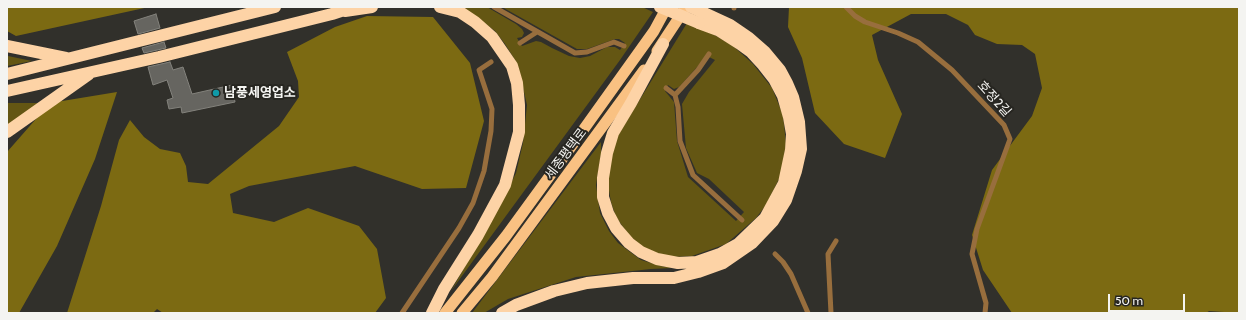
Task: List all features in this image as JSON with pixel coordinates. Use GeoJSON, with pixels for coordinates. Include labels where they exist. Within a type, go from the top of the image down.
{"type":"FeatureCollection","features":[{"type":"Feature","properties":{"kind":"highway"},"geometry":{"type":"LineString","coordinates":[[7,74],[275,7]]}},
{"type":"Feature","properties":{"kind":"highway"},"geometry":{"type":"LineString","coordinates":[[332,14],[353,7]]}},
{"type":"Feature","properties":{"kind":"highway"},"geometry":{"type":"LineString","coordinates":[[7,91],[159,57],[332,14],[372,7]]}},
{"type":"Feature","properties":{"kind":"highway"},"geometry":{"type":"LineString","coordinates":[[432,313],[444,289],[478,235],[505,185],[518,132],[519,105],[517,83],[512,66],[492,37],[475,22],[460,12],[440,7]]}},
{"type":"Feature","properties":{"kind":"highway"},"geometry":{"type":"LineString","coordinates":[[502,313],[516,305],[554,291],[587,283],[633,278],[674,278],[698,272],[723,263],[752,243],[773,221],[786,200],[796,171],[801,148],[799,122],[793,97],[780,70],[765,52],[749,38],[736,30],[703,18],[660,7]]}},
{"type":"Feature","properties":{"kind":"highway","name":"세종평택로"},"geometry":{"type":"LineString","coordinates":[[445,313],[506,236],[576,140],[654,31],[667,7]]}},
{"type":"Feature","properties":{"kind":"highway","name":"세종평택로"},"geometry":{"type":"LineString","coordinates":[[462,313],[492,277],[604,126],[663,44],[686,7]]}},
{"type":"Feature","properties":{"kind":"highway"},"geometry":{"type":"LineString","coordinates":[[663,44],[632,103],[613,133],[602,178],[604,196],[608,213],[616,228],[629,243],[640,252],[657,259],[678,263],[696,262],[720,254],[738,244],[765,218],[784,183],[790,156],[792,134],[783,96],[774,79],[763,65],[751,52],[718,30],[691,7]]}},
{"type":"Feature","properties":{"kind":"highway"},"geometry":{"type":"LineString","coordinates":[[7,46],[69,59]]}},
{"type":"Feature","properties":{"kind":"highway"},"geometry":{"type":"LineString","coordinates":[[7,132],[93,71]]}},
{"type":"Feature","properties":{"kind":"lane"},"geometry":{"type":"LineString","coordinates":[[494,7],[575,53],[587,52],[614,42],[624,46]]}},
{"type":"Feature","properties":{"kind":"lane","name":"호정2길"},"geometry":{"type":"LineString","coordinates":[[846,7],[854,16],[865,22],[898,33],[918,42],[952,70],[1004,125],[1010,139],[977,229],[972,254],[986,303],[985,313]]}},
{"type":"Feature","properties":{"kind":"lane"},"geometry":{"type":"LineString","coordinates":[[520,43],[537,32]]}},
{"type":"Feature","properties":{"kind":"lane"},"geometry":{"type":"LineString","coordinates":[[675,96],[698,70],[709,54]]}},
{"type":"Feature","properties":{"kind":"lane"},"geometry":{"type":"LineString","coordinates":[[402,313],[455,235],[473,203],[484,171],[491,131],[492,109],[479,70],[490,62]]}},
{"type":"Feature","properties":{"kind":"lane"},"geometry":{"type":"LineString","coordinates":[[666,88],[675,96],[678,107],[680,141],[693,175],[742,220]]}},
{"type":"Feature","properties":{"kind":"lane"},"geometry":{"type":"LineString","coordinates":[[831,313],[828,254],[836,241]]}},
{"type":"Feature","properties":{"kind":"lane"},"geometry":{"type":"LineString","coordinates":[[776,254],[791,274],[808,313]]}},
{"type":"Feature","properties":{"kind":"shaded area"},"geometry":{"type":"Polygon","coordinates":[[[7,7],[149,7],[16,36],[7,31],[7,7]]]}},
{"type":"Feature","properties":{"kind":"shaded area"},"geometry":{"type":"Polygon","coordinates":[[[459,7],[487,7],[516,24],[524,33],[522,37],[517,38],[522,46],[536,41],[541,42],[569,56],[580,58],[590,56],[607,47],[615,47],[620,50],[625,43],[619,39],[615,39],[587,49],[577,49],[502,7],[642,7],[653,12],[620,60],[451,291],[501,203],[516,173],[523,143],[527,105],[515,60],[505,44],[495,31],[475,16],[459,7]]]}},
{"type":"Feature","properties":{"kind":"shaded area"},"geometry":{"type":"Polygon","coordinates":[[[789,7],[1239,7],[1239,313],[1209,311],[1206,313],[1012,313],[983,270],[972,235],[992,170],[1032,116],[1042,88],[1035,54],[1022,45],[997,44],[975,35],[968,25],[946,14],[911,14],[872,35],[878,60],[902,114],[885,158],[844,144],[815,113],[802,58],[788,27],[789,7]]]}},
{"type":"Feature","properties":{"kind":"shaded area"},"geometry":{"type":"Polygon","coordinates":[[[367,16],[433,17],[470,63],[484,121],[466,188],[422,189],[355,166],[249,186],[230,194],[233,213],[274,222],[308,208],[359,226],[377,249],[386,298],[375,313],[163,313],[157,309],[153,313],[67,313],[101,206],[119,140],[130,120],[144,137],[160,149],[180,153],[186,166],[188,182],[208,184],[279,126],[299,97],[298,81],[287,52],[335,27],[367,16]]]}},
{"type":"Feature","properties":{"kind":"shaded area"},"geometry":{"type":"Polygon","coordinates":[[[687,23],[711,33],[732,45],[753,64],[772,88],[783,115],[786,144],[781,175],[766,205],[756,218],[726,244],[692,256],[673,257],[642,247],[628,234],[616,217],[611,202],[607,179],[611,150],[618,135],[687,23]],[[707,56],[679,87],[674,89],[668,85],[665,91],[674,102],[677,141],[688,177],[736,221],[744,212],[709,179],[697,173],[686,148],[682,104],[689,92],[715,60],[707,56]]]}},
{"type":"Feature","properties":{"kind":"shaded area"},"geometry":{"type":"Polygon","coordinates":[[[8,56],[32,61],[7,66],[8,56]]]}},
{"type":"Feature","properties":{"kind":"shaded area"},"geometry":{"type":"Polygon","coordinates":[[[117,92],[95,159],[57,246],[19,313],[7,313],[7,152],[50,103],[117,92]]]}},
{"type":"Feature","properties":{"kind":"shaded area"},"geometry":{"type":"Polygon","coordinates":[[[7,103],[39,103],[7,126],[7,103]]]}},
{"type":"Feature","properties":{"kind":"shaded area"},"geometry":{"type":"Polygon","coordinates":[[[601,142],[601,155],[596,185],[600,213],[609,231],[618,243],[641,260],[673,268],[576,277],[508,299],[484,313],[472,313],[601,142]]]}},
{"type":"Feature","properties":{"kind":"building"},"geometry":{"type":"Polygon","coordinates":[[[156,14],[160,28],[138,34],[134,21],[156,14]]]}},
{"type":"Feature","properties":{"kind":"building"},"geometry":{"type":"Polygon","coordinates":[[[164,42],[166,48],[144,53],[142,48],[164,42]]]}},
{"type":"Feature","properties":{"kind":"building"},"geometry":{"type":"Polygon","coordinates":[[[170,62],[173,70],[183,67],[192,94],[232,85],[235,102],[182,113],[181,107],[169,109],[167,100],[173,98],[167,80],[153,85],[148,67],[170,62]]]}},
{"type":"Feature","properties":{"kind":"place","name":"남풍세영업소"},"geometry":{"type":"Point","coordinates":[216,93]}}]}
